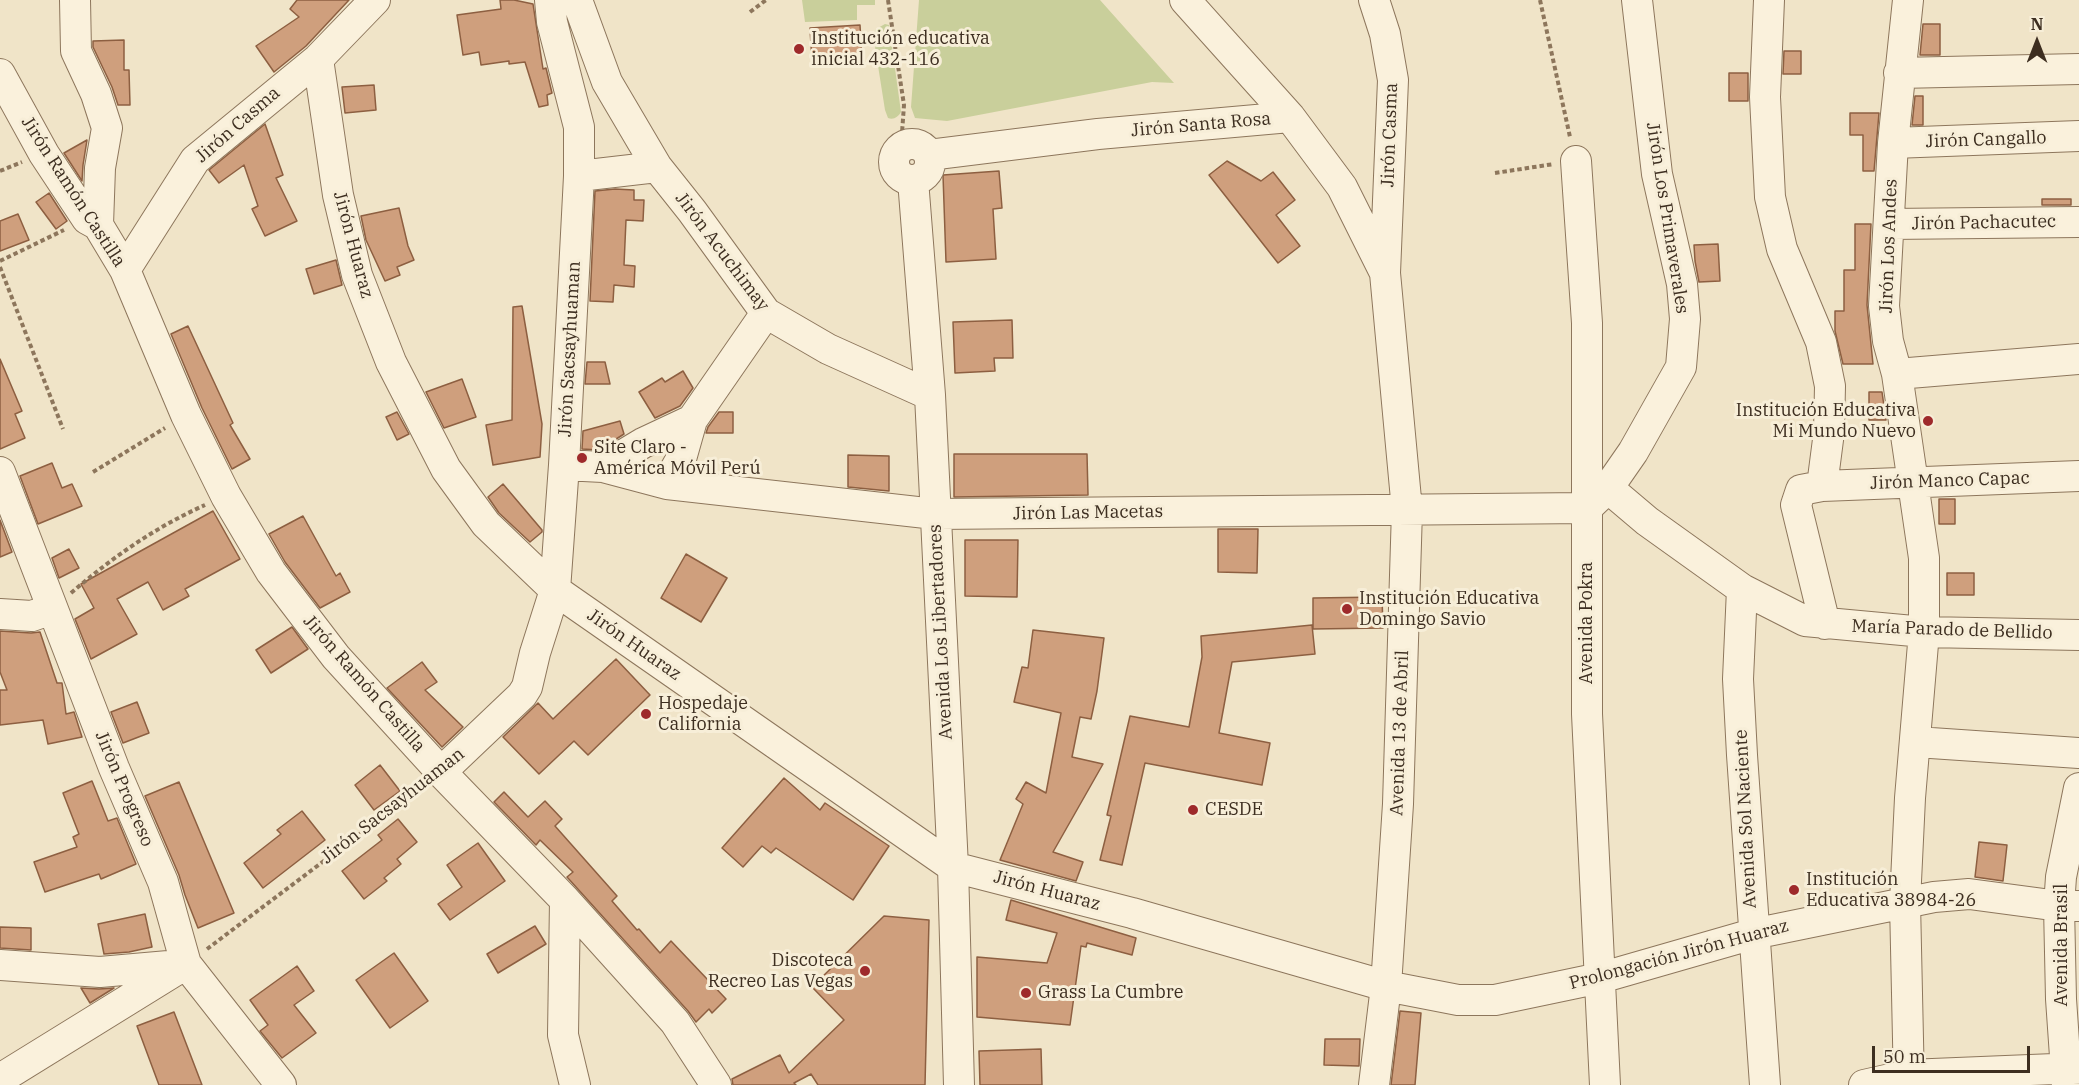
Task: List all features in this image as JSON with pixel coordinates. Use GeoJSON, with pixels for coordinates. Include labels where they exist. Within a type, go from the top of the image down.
{"type":"FeatureCollection","features":[{"type":"Feature","properties":{"kind":"street"},"geometry":{"type":"LineString","coordinates":[[75,0],[76,51],[96,94],[107,128],[92,222]]}},
{"type":"Feature","properties":{"kind":"street","name":"Jirón Casma"},"geometry":{"type":"LineString","coordinates":[[125,270],[195,160],[318,59],[375,0]]}},
{"type":"Feature","properties":{"kind":"street","name":"Jirón Sacsayhuaman"},"geometry":{"type":"LineString","coordinates":[[441,772],[516,702],[527,687],[555,590],[579,176],[579,126],[552,22],[550,0]]}},
{"type":"Feature","properties":{"kind":"street","name":"Jirón Acuchimay"},"geometry":{"type":"LineString","coordinates":[[577,0],[607,82],[657,167],[692,211],[765,314],[828,349],[930,395]]}},
{"type":"Feature","properties":{"kind":"street"},"geometry":{"type":"LineString","coordinates":[[1185,0],[1290,117]]}},
{"type":"Feature","properties":{"kind":"street","name":"Jirón Casma"},"geometry":{"type":"LineString","coordinates":[[1374,0],[1386,34],[1393,80],[1385,273]]}},
{"type":"Feature","properties":{"kind":"street","name":"Jirón Los Primaverales"},"geometry":{"type":"LineString","coordinates":[[1608,488],[1632,452],[1681,367],[1685,319],[1682,284],[1657,174],[1637,0]]}},
{"type":"Feature","properties":{"kind":"street"},"geometry":{"type":"LineString","coordinates":[[1769,0],[1765,98],[1770,197],[1782,249],[1821,342],[1830,386],[1829,432],[1822,486],[1801,490],[1797,505],[1825,624]]}},
{"type":"Feature","properties":{"kind":"street","name":"Jirón Los Andes"},"geometry":{"type":"LineString","coordinates":[[1908,0],[1893,143],[1884,306],[1888,341],[1897,374],[1924,558],[1924,632],[1910,798],[1905,902],[1908,1080]]}},
{"type":"Feature","properties":{"kind":"street","name":"Jirón Huaraz"},"geometry":{"type":"LineString","coordinates":[[318,59],[338,195],[357,275],[391,362],[446,469],[486,524],[555,590],[953,867],[1132,913],[1386,986]]}},
{"type":"Feature","properties":{"kind":"street"},"geometry":{"type":"LineString","coordinates":[[1899,73],[2079,69]]}},
{"type":"Feature","properties":{"kind":"street","name":"Jirón Ramón Castilla"},"geometry":{"type":"LineString","coordinates":[[0,74],[44,154],[125,270],[186,415],[225,496],[271,572],[336,657],[441,772],[565,900],[675,1022],[716,1085]]}},
{"type":"Feature","properties":{"kind":"street","name":"Jirón Santa Rosa"},"geometry":{"type":"LineString","coordinates":[[915,151],[1290,117],[1342,188],[1385,273]]}},
{"type":"Feature","properties":{"kind":"street","name":"Jirón Cangallo"},"geometry":{"type":"LineString","coordinates":[[1893,143],[2079,136]]}},
{"type":"Feature","properties":{"kind":"street","name":"Avenida Los Libertadores"},"geometry":{"type":"LineString","coordinates":[[915,151],[896,153],[894,168],[898,175],[913,180],[930,395],[953,867],[959,1085]]}},
{"type":"Feature","properties":{"kind":"street","name":"Avenida Pokra"},"geometry":{"type":"LineString","coordinates":[[1576,161],[1587,323],[1587,714],[1605,1085]]}},
{"type":"Feature","properties":{"kind":"street"},"geometry":{"type":"LineString","coordinates":[[579,176],[657,167]]}},
{"type":"Feature","properties":{"kind":"street","name":"Jirón Pachacutec"},"geometry":{"type":"LineString","coordinates":[[1889,224],[2079,222]]}},
{"type":"Feature","properties":{"kind":"street","name":"Avenida 13 de Abril"},"geometry":{"type":"LineString","coordinates":[[1374,1085],[1386,986],[1398,804],[1407,510],[1385,273]]}},
{"type":"Feature","properties":{"kind":"street"},"geometry":{"type":"LineString","coordinates":[[667,484],[681,459],[692,420],[765,314]]}},
{"type":"Feature","properties":{"kind":"street"},"geometry":{"type":"LineString","coordinates":[[1897,374],[2079,359]]}},
{"type":"Feature","properties":{"kind":"street"},"geometry":{"type":"LineString","coordinates":[[603,467],[643,443],[692,420]]}},
{"type":"Feature","properties":{"kind":"street","name":"Jirón Las Macetas"},"geometry":{"type":"LineString","coordinates":[[564,465],[603,467],[667,484],[935,514],[1587,508]]}},
{"type":"Feature","properties":{"kind":"street","name":"Jirón Progreso"},"geometry":{"type":"LineString","coordinates":[[0,472],[114,768],[163,882],[186,964],[281,1085]]}},
{"type":"Feature","properties":{"kind":"street","name":"Jirón Manco Capac"},"geometry":{"type":"LineString","coordinates":[[1822,486],[2079,476]]}},
{"type":"Feature","properties":{"kind":"street"},"geometry":{"type":"LineString","coordinates":[[1587,508],[1608,488]]}},
{"type":"Feature","properties":{"kind":"street","name":"María Parado de Bellido"},"geometry":{"type":"LineString","coordinates":[[1608,488],[1647,521],[1742,589],[1805,621],[1924,632],[2079,635]]}},
{"type":"Feature","properties":{"kind":"street","name":"Avenida Sol Naciente"},"geometry":{"type":"LineString","coordinates":[[1742,589],[1738,679],[1753,934],[1765,1085]]}},
{"type":"Feature","properties":{"kind":"street"},"geometry":{"type":"LineString","coordinates":[[0,614],[32,616],[52,609]]}},
{"type":"Feature","properties":{"kind":"street"},"geometry":{"type":"LineString","coordinates":[[1916,742],[2079,753]]}},
{"type":"Feature","properties":{"kind":"street","name":"Avenida Brasil"},"geometry":{"type":"LineString","coordinates":[[2070,1074],[2069,906],[2061,877],[2079,788]]}},
{"type":"Feature","properties":{"kind":"street","name":"Prolongación Jirón Huaraz"},"geometry":{"type":"LineString","coordinates":[[1386,986],[1458,1000],[1495,1000],[1600,978],[1753,934],[1905,902],[1969,894],[2069,906]]}},
{"type":"Feature","properties":{"kind":"street"},"geometry":{"type":"LineString","coordinates":[[565,900],[563,1035],[575,1085]]}},
{"type":"Feature","properties":{"kind":"street"},"geometry":{"type":"LineString","coordinates":[[0,965],[100,972],[186,964]]}},
{"type":"Feature","properties":{"kind":"street"},"geometry":{"type":"LineString","coordinates":[[0,1079],[186,964]]}},
{"type":"Feature","properties":{"kind":"street"},"geometry":{"type":"LineString","coordinates":[[1864,1085],[1908,1080],[2070,1074]]}},
{"type":"Feature","properties":{"kind":"path"},"geometry":{"type":"LineString","coordinates":[[750,12],[766,0]]}},
{"type":"Feature","properties":{"kind":"path"},"geometry":{"type":"LineString","coordinates":[[888,0],[904,105],[915,151]]}},
{"type":"Feature","properties":{"kind":"path"},"geometry":{"type":"LineString","coordinates":[[1495,173],[1576,161],[1540,0]]}},
{"type":"Feature","properties":{"kind":"path"},"geometry":{"type":"LineString","coordinates":[[0,261],[92,222]]}},
{"type":"Feature","properties":{"kind":"path"},"geometry":{"type":"LineString","coordinates":[[0,267],[63,429]]}},
{"type":"Feature","properties":{"kind":"path"},"geometry":{"type":"LineString","coordinates":[[93,472],[186,415]]}},
{"type":"Feature","properties":{"kind":"path"},"geometry":{"type":"LineString","coordinates":[[52,609],[108,561],[169,521],[225,496]]}},
{"type":"Feature","properties":{"kind":"path","name":"Jirón Sacsayhuaman"},"geometry":{"type":"LineString","coordinates":[[186,964],[441,772]]}},
{"type":"Feature","properties":{"kind":"green space"},"geometry":{"type":"Polygon","coordinates":[[[802,0],[875,0],[875,5],[857,5],[857,20],[805,22],[802,0]]]}},
{"type":"Feature","properties":{"kind":"green space"},"geometry":{"type":"Polygon","coordinates":[[[919,0],[1100,0],[1174,83],[1152,82],[947,121],[915,118],[911,107],[919,0]]]}},
{"type":"Feature","properties":{"kind":"green space"},"geometry":{"type":"Polygon","coordinates":[[[885,24],[889,25],[901,112],[892,119],[888,118],[885,110],[873,34],[876,29],[885,24]]]}},
{"type":"Feature","properties":{"kind":"building"},"geometry":{"type":"Polygon","coordinates":[[[297,0],[349,0],[306,46],[274,72],[256,46],[299,17],[290,9],[297,0]]]}},
{"type":"Feature","properties":{"kind":"building"},"geometry":{"type":"Polygon","coordinates":[[[500,0],[533,4],[543,69],[546,68],[552,93],[547,95],[548,105],[539,107],[525,62],[509,64],[509,61],[481,65],[479,52],[463,55],[457,15],[501,9],[500,0]]]}},
{"type":"Feature","properties":{"kind":"building"},"geometry":{"type":"Polygon","coordinates":[[[1923,24],[1940,24],[1940,55],[1920,55],[1923,24]]]}},
{"type":"Feature","properties":{"kind":"building"},"geometry":{"type":"Polygon","coordinates":[[[860,25],[862,59],[812,62],[810,28],[860,25]]]}},
{"type":"Feature","properties":{"kind":"building"},"geometry":{"type":"Polygon","coordinates":[[[124,40],[124,70],[129,70],[130,105],[118,105],[93,47],[93,41],[124,40]]]}},
{"type":"Feature","properties":{"kind":"building"},"geometry":{"type":"Polygon","coordinates":[[[1784,51],[1801,51],[1801,74],[1783,74],[1784,51]]]}},
{"type":"Feature","properties":{"kind":"building"},"geometry":{"type":"Polygon","coordinates":[[[1729,73],[1748,73],[1748,101],[1729,101],[1729,73]]]}},
{"type":"Feature","properties":{"kind":"building"},"geometry":{"type":"Polygon","coordinates":[[[374,85],[376,110],[345,113],[342,87],[374,85]]]}},
{"type":"Feature","properties":{"kind":"building"},"geometry":{"type":"Polygon","coordinates":[[[1915,96],[1923,96],[1923,125],[1912,125],[1915,96]]]}},
{"type":"Feature","properties":{"kind":"building"},"geometry":{"type":"Polygon","coordinates":[[[1850,113],[1879,113],[1874,171],[1863,171],[1863,135],[1850,135],[1850,113]]]}},
{"type":"Feature","properties":{"kind":"building"},"geometry":{"type":"Polygon","coordinates":[[[265,124],[283,175],[276,178],[297,221],[265,236],[252,209],[258,206],[244,165],[219,183],[209,170],[265,124]]]}},
{"type":"Feature","properties":{"kind":"building"},"geometry":{"type":"Polygon","coordinates":[[[87,140],[83,165],[82,181],[64,153],[87,140]]]}},
{"type":"Feature","properties":{"kind":"building"},"geometry":{"type":"Polygon","coordinates":[[[1227,161],[1261,181],[1273,172],[1295,200],[1276,215],[1300,246],[1278,263],[1209,175],[1227,161]]]}},
{"type":"Feature","properties":{"kind":"building"},"geometry":{"type":"Polygon","coordinates":[[[999,171],[1002,208],[993,209],[996,259],[946,262],[943,175],[999,171]]]}},
{"type":"Feature","properties":{"kind":"building"},"geometry":{"type":"Polygon","coordinates":[[[634,190],[634,200],[644,200],[643,221],[626,220],[624,265],[635,266],[634,287],[614,285],[613,302],[590,301],[595,191],[634,190]]]}},
{"type":"Feature","properties":{"kind":"building"},"geometry":{"type":"Polygon","coordinates":[[[49,193],[67,221],[56,229],[36,202],[49,193]]]}},
{"type":"Feature","properties":{"kind":"building"},"geometry":{"type":"Polygon","coordinates":[[[2042,199],[2071,199],[2071,205],[2042,205],[2042,199]]]}},
{"type":"Feature","properties":{"kind":"building"},"geometry":{"type":"Polygon","coordinates":[[[399,208],[408,246],[414,260],[397,267],[400,275],[385,281],[366,240],[361,216],[399,208]]]}},
{"type":"Feature","properties":{"kind":"building"},"geometry":{"type":"Polygon","coordinates":[[[18,214],[29,240],[0,251],[0,221],[18,214]]]}},
{"type":"Feature","properties":{"kind":"building"},"geometry":{"type":"Polygon","coordinates":[[[1855,224],[1871,224],[1867,305],[1873,364],[1843,364],[1835,331],[1835,311],[1844,311],[1844,270],[1855,270],[1855,224]]]}},
{"type":"Feature","properties":{"kind":"building"},"geometry":{"type":"Polygon","coordinates":[[[1718,244],[1720,281],[1699,282],[1694,245],[1718,244]]]}},
{"type":"Feature","properties":{"kind":"building"},"geometry":{"type":"Polygon","coordinates":[[[336,260],[342,285],[314,294],[306,269],[336,260]]]}},
{"type":"Feature","properties":{"kind":"building"},"geometry":{"type":"Polygon","coordinates":[[[522,306],[542,424],[540,457],[493,465],[486,425],[512,420],[513,307],[522,306]]]}},
{"type":"Feature","properties":{"kind":"building"},"geometry":{"type":"Polygon","coordinates":[[[1012,320],[1013,358],[994,358],[995,371],[955,373],[953,322],[1012,320]]]}},
{"type":"Feature","properties":{"kind":"building"},"geometry":{"type":"Polygon","coordinates":[[[188,326],[233,423],[230,425],[250,459],[232,469],[202,408],[171,334],[188,326]]]}},
{"type":"Feature","properties":{"kind":"building"},"geometry":{"type":"Polygon","coordinates":[[[0,359],[22,411],[15,414],[25,438],[0,449],[0,359]]]}},
{"type":"Feature","properties":{"kind":"building"},"geometry":{"type":"Polygon","coordinates":[[[587,362],[605,362],[610,384],[585,384],[587,362]]]}},
{"type":"Feature","properties":{"kind":"building"},"geometry":{"type":"Polygon","coordinates":[[[683,371],[693,388],[680,406],[655,418],[639,392],[662,378],[665,382],[683,371]]]}},
{"type":"Feature","properties":{"kind":"building"},"geometry":{"type":"Polygon","coordinates":[[[462,379],[476,417],[444,428],[426,392],[462,379]]]}},
{"type":"Feature","properties":{"kind":"building"},"geometry":{"type":"Polygon","coordinates":[[[1869,392],[1882,392],[1886,420],[1869,420],[1869,392]]]}},
{"type":"Feature","properties":{"kind":"building"},"geometry":{"type":"Polygon","coordinates":[[[397,412],[409,434],[397,440],[386,417],[397,412]]]}},
{"type":"Feature","properties":{"kind":"building"},"geometry":{"type":"Polygon","coordinates":[[[719,412],[733,412],[733,433],[706,433],[719,412]]]}},
{"type":"Feature","properties":{"kind":"building"},"geometry":{"type":"Polygon","coordinates":[[[620,421],[624,434],[599,450],[582,449],[583,431],[620,421]]]}},
{"type":"Feature","properties":{"kind":"building"},"geometry":{"type":"Polygon","coordinates":[[[954,454],[1087,454],[1088,495],[954,497],[954,454]]]}},
{"type":"Feature","properties":{"kind":"building"},"geometry":{"type":"Polygon","coordinates":[[[848,455],[889,456],[889,491],[848,487],[848,455]]]}},
{"type":"Feature","properties":{"kind":"building"},"geometry":{"type":"Polygon","coordinates":[[[52,463],[62,488],[72,484],[82,506],[38,524],[20,476],[52,463]]]}},
{"type":"Feature","properties":{"kind":"building"},"geometry":{"type":"Polygon","coordinates":[[[503,484],[542,530],[530,542],[499,513],[488,497],[503,484]]]}},
{"type":"Feature","properties":{"kind":"building"},"geometry":{"type":"Polygon","coordinates":[[[1939,499],[1955,499],[1955,524],[1939,524],[1939,499]]]}},
{"type":"Feature","properties":{"kind":"building"},"geometry":{"type":"Polygon","coordinates":[[[213,511],[240,559],[185,589],[189,596],[163,610],[148,582],[117,599],[137,634],[91,659],[75,619],[94,608],[81,584],[213,511]]]}},
{"type":"Feature","properties":{"kind":"building"},"geometry":{"type":"Polygon","coordinates":[[[303,516],[336,576],[340,573],[350,592],[320,608],[285,562],[269,534],[303,516]]]}},
{"type":"Feature","properties":{"kind":"building"},"geometry":{"type":"Polygon","coordinates":[[[0,520],[12,552],[0,557],[0,520]]]}},
{"type":"Feature","properties":{"kind":"building"},"geometry":{"type":"Polygon","coordinates":[[[1218,529],[1258,529],[1257,573],[1218,572],[1218,529]]]}},
{"type":"Feature","properties":{"kind":"building"},"geometry":{"type":"Polygon","coordinates":[[[965,540],[1018,540],[1017,597],[965,596],[965,540]]]}},
{"type":"Feature","properties":{"kind":"building"},"geometry":{"type":"Polygon","coordinates":[[[69,549],[79,568],[59,578],[52,558],[69,549]]]}},
{"type":"Feature","properties":{"kind":"building"},"geometry":{"type":"Polygon","coordinates":[[[686,554],[727,578],[701,622],[661,598],[686,554]]]}},
{"type":"Feature","properties":{"kind":"building"},"geometry":{"type":"Polygon","coordinates":[[[1947,573],[1974,573],[1974,595],[1947,595],[1947,573]]]}},
{"type":"Feature","properties":{"kind":"building"},"geometry":{"type":"Polygon","coordinates":[[[1382,597],[1383,628],[1313,629],[1313,598],[1382,597]]]}},
{"type":"Feature","properties":{"kind":"building"},"geometry":{"type":"Polygon","coordinates":[[[1312,625],[1315,654],[1232,662],[1219,733],[1270,743],[1262,785],[1145,763],[1122,865],[1100,860],[1111,816],[1107,815],[1130,716],[1189,727],[1202,657],[1201,636],[1312,625]]]}},
{"type":"Feature","properties":{"kind":"building"},"geometry":{"type":"Polygon","coordinates":[[[292,627],[308,649],[271,673],[256,650],[292,627]]]}},
{"type":"Feature","properties":{"kind":"building"},"geometry":{"type":"Polygon","coordinates":[[[1033,630],[1104,638],[1091,719],[1080,717],[1072,757],[1103,764],[1053,852],[1083,862],[1076,881],[1000,860],[1023,804],[1016,799],[1026,782],[1046,793],[1061,713],[1014,702],[1022,667],[1028,668],[1033,630]]]}},
{"type":"Feature","properties":{"kind":"building"},"geometry":{"type":"Polygon","coordinates":[[[0,631],[40,632],[57,683],[62,683],[66,714],[74,712],[82,737],[48,744],[43,720],[0,725],[0,690],[7,690],[0,672],[0,631]]]}},
{"type":"Feature","properties":{"kind":"building"},"geometry":{"type":"Polygon","coordinates":[[[616,659],[650,695],[588,755],[574,741],[539,774],[503,737],[538,703],[553,719],[616,659]]]}},
{"type":"Feature","properties":{"kind":"building"},"geometry":{"type":"Polygon","coordinates":[[[422,662],[437,682],[425,690],[463,727],[442,747],[387,688],[422,662]]]}},
{"type":"Feature","properties":{"kind":"building"},"geometry":{"type":"Polygon","coordinates":[[[137,702],[149,733],[123,743],[111,712],[137,702]]]}},
{"type":"Feature","properties":{"kind":"building"},"geometry":{"type":"Polygon","coordinates":[[[380,765],[400,791],[374,810],[355,785],[380,765]]]}},
{"type":"Feature","properties":{"kind":"building"},"geometry":{"type":"Polygon","coordinates":[[[784,778],[820,810],[825,803],[889,846],[853,900],[776,848],[771,853],[762,846],[743,867],[722,848],[784,778]]]}},
{"type":"Feature","properties":{"kind":"building"},"geometry":{"type":"Polygon","coordinates":[[[92,781],[108,821],[117,818],[136,864],[101,879],[99,874],[45,892],[34,862],[77,847],[73,837],[79,834],[63,793],[92,781]]]}},
{"type":"Feature","properties":{"kind":"building"},"geometry":{"type":"Polygon","coordinates":[[[179,782],[234,913],[198,928],[179,875],[145,796],[179,782]]]}},
{"type":"Feature","properties":{"kind":"building"},"geometry":{"type":"Polygon","coordinates":[[[504,792],[528,817],[545,801],[562,819],[555,826],[617,896],[612,901],[637,930],[639,929],[660,953],[671,941],[726,999],[712,1013],[709,1009],[696,1022],[567,877],[573,872],[540,840],[536,845],[494,802],[504,792]]]}},
{"type":"Feature","properties":{"kind":"building"},"geometry":{"type":"Polygon","coordinates":[[[302,811],[325,840],[263,888],[244,863],[281,834],[277,830],[302,811]]]}},
{"type":"Feature","properties":{"kind":"building"},"geometry":{"type":"Polygon","coordinates":[[[398,819],[417,842],[397,859],[401,864],[384,878],[387,881],[364,899],[342,871],[382,840],[378,835],[398,819]]]}},
{"type":"Feature","properties":{"kind":"building"},"geometry":{"type":"Polygon","coordinates":[[[1979,842],[2007,845],[2003,881],[1975,877],[1979,842]]]}},
{"type":"Feature","properties":{"kind":"building"},"geometry":{"type":"Polygon","coordinates":[[[478,843],[505,881],[450,920],[438,904],[462,887],[447,865],[478,843]]]}},
{"type":"Feature","properties":{"kind":"building"},"geometry":{"type":"Polygon","coordinates":[[[1011,900],[1136,938],[1132,955],[1087,943],[1086,947],[1081,946],[1070,1025],[977,1017],[977,957],[1047,963],[1057,933],[1006,920],[1011,900]]]}},
{"type":"Feature","properties":{"kind":"building"},"geometry":{"type":"Polygon","coordinates":[[[145,914],[152,947],[104,954],[98,924],[145,914]]]}},
{"type":"Feature","properties":{"kind":"building"},"geometry":{"type":"Polygon","coordinates":[[[884,916],[929,920],[925,1085],[818,1085],[811,1074],[794,1083],[796,1085],[733,1085],[732,1079],[780,1055],[789,1073],[844,1020],[812,987],[884,916]]]}},
{"type":"Feature","properties":{"kind":"building"},"geometry":{"type":"Polygon","coordinates":[[[535,926],[546,944],[498,973],[487,954],[535,926]]]}},
{"type":"Feature","properties":{"kind":"building"},"geometry":{"type":"Polygon","coordinates":[[[0,927],[31,928],[31,950],[0,948],[0,927]]]}},
{"type":"Feature","properties":{"kind":"building"},"geometry":{"type":"Polygon","coordinates":[[[394,953],[428,1001],[390,1028],[356,980],[394,953]]]}},
{"type":"Feature","properties":{"kind":"building"},"geometry":{"type":"Polygon","coordinates":[[[297,966],[314,991],[294,1005],[316,1033],[282,1058],[260,1031],[268,1025],[250,1000],[297,966]]]}},
{"type":"Feature","properties":{"kind":"building"},"geometry":{"type":"Polygon","coordinates":[[[81,988],[99,989],[114,988],[90,1003],[81,988]]]}},
{"type":"Feature","properties":{"kind":"building"},"geometry":{"type":"Polygon","coordinates":[[[1400,1011],[1421,1013],[1415,1085],[1391,1085],[1400,1011]]]}},
{"type":"Feature","properties":{"kind":"building"},"geometry":{"type":"Polygon","coordinates":[[[174,1012],[202,1085],[159,1085],[137,1026],[174,1012]]]}},
{"type":"Feature","properties":{"kind":"building"},"geometry":{"type":"Polygon","coordinates":[[[1325,1039],[1360,1039],[1359,1066],[1324,1065],[1325,1039]]]}},
{"type":"Feature","properties":{"kind":"building"},"geometry":{"type":"Polygon","coordinates":[[[1041,1049],[1042,1085],[980,1085],[979,1051],[1041,1049]]]}},
{"type":"Feature","properties":{"kind":"place","name":"Institución educativa inicial 432-116"},"geometry":{"type":"Point","coordinates":[799,49]}},
{"type":"Feature","properties":{"kind":"place","name":"Institución Educativa Mi Mundo Nuevo"},"geometry":{"type":"Point","coordinates":[1928,421]}},
{"type":"Feature","properties":{"kind":"place","name":"Site Claro - América Móvil Perú"},"geometry":{"type":"Point","coordinates":[582,458]}},
{"type":"Feature","properties":{"kind":"place","name":"Institución Educativa Domingo Savio"},"geometry":{"type":"Point","coordinates":[1347,609]}},
{"type":"Feature","properties":{"kind":"place","name":"Hospedaje California"},"geometry":{"type":"Point","coordinates":[646,714]}},
{"type":"Feature","properties":{"kind":"place","name":"CESDE"},"geometry":{"type":"Point","coordinates":[1193,810]}},
{"type":"Feature","properties":{"kind":"place","name":"Institución Educativa 38984-26"},"geometry":{"type":"Point","coordinates":[1794,890]}},
{"type":"Feature","properties":{"kind":"place","name":"Discoteca Recreo Las Vegas"},"geometry":{"type":"Point","coordinates":[865,971]}},
{"type":"Feature","properties":{"kind":"place","name":"Grass La Cumbre"},"geometry":{"type":"Point","coordinates":[1026,993]}}]}
